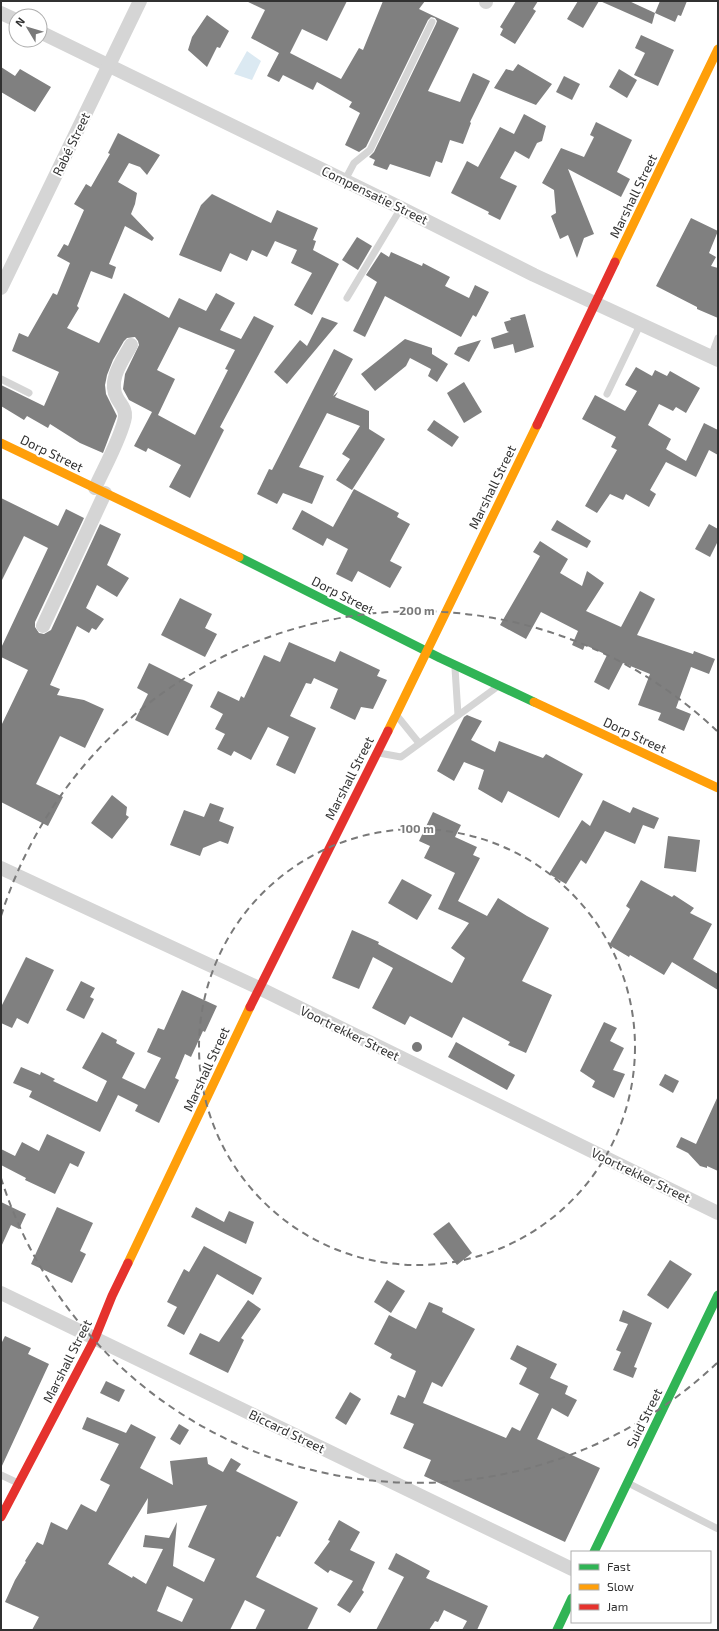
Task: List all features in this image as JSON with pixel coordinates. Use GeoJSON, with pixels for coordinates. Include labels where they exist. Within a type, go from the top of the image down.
{"type":"FeatureCollection","features":[{"type":"Feature","properties":{"kind":"street","name":"Rabé Street"},"geometry":{"type":"LineString","coordinates":[[1,288],[140,1]]}},
{"type":"Feature","properties":{"kind":"street","name":"Compensatie Street"},"geometry":{"type":"LineString","coordinates":[[48,36],[345,180],[534,275],[715,359]]}},
{"type":"Feature","properties":{"kind":"street","name":"Marshall Street"},"geometry":{"type":"LineString","coordinates":[[1,1517],[95,1338],[112,1296],[259,988],[396,714],[596,304],[718,49]]}},
{"type":"Feature","properties":{"kind":"street"},"geometry":{"type":"LineString","coordinates":[[43,626],[100,490],[125,418],[125,410],[116,397],[114,382],[117,372],[131,345]]}},
{"type":"Feature","properties":{"kind":"street","name":"Dorp Street"},"geometry":{"type":"LineString","coordinates":[[1,443],[241,558],[455,666],[718,788]]}},
{"type":"Feature","properties":{"kind":"street","name":"Voortrekker Street"},"geometry":{"type":"LineString","coordinates":[[1,868],[259,988],[718,1213]]}},
{"type":"Feature","properties":{"kind":"street","name":"Biccard Street"},"geometry":{"type":"LineString","coordinates":[[1,1293],[571,1569]]}},
{"type":"Feature","properties":{"kind":"street","name":"Suid Street"},"geometry":{"type":"LineString","coordinates":[[594,1551],[626,1482],[718,1295]]}},
{"type":"Feature","properties":{"kind":"street"},"geometry":{"type":"LineString","coordinates":[[557,1630],[571,1600]]}},
{"type":"Feature","properties":{"kind":"lane"},"geometry":{"type":"LineString","coordinates":[[345,180],[354,163],[370,150],[432,22]]}},
{"type":"Feature","properties":{"kind":"lane"},"geometry":{"type":"LineString","coordinates":[[347,298],[401,208]]}},
{"type":"Feature","properties":{"kind":"lane"},"geometry":{"type":"LineString","coordinates":[[607,394],[640,324]]}},
{"type":"Feature","properties":{"kind":"lane"},"geometry":{"type":"LineString","coordinates":[[715,359],[718,338]]}},
{"type":"Feature","properties":{"kind":"lane"},"geometry":{"type":"LineString","coordinates":[[1,379],[29,393]]}},
{"type":"Feature","properties":{"kind":"lane"},"geometry":{"type":"LineString","coordinates":[[455,666],[458,716]]}},
{"type":"Feature","properties":{"kind":"lane"},"geometry":{"type":"LineString","coordinates":[[377,752],[401,757],[499,686]]}},
{"type":"Feature","properties":{"kind":"lane"},"geometry":{"type":"LineString","coordinates":[[396,714],[419,743]]}},
{"type":"Feature","properties":{"kind":"lane"},"geometry":{"type":"LineString","coordinates":[[1,1475],[18,1483]]}},
{"type":"Feature","properties":{"kind":"lane"},"geometry":{"type":"LineString","coordinates":[[626,1482],[718,1530]]}},
{"type":"Feature","properties":{"kind":"shaded area"},"geometry":{"type":"Polygon","coordinates":[[[247,51],[261,61],[252,80],[234,74],[247,51]]]}},
{"type":"Feature","properties":{"kind":"building"},"geometry":{"type":"Polygon","coordinates":[[[246,1],[347,1],[327,41],[302,29],[290,53],[341,79],[359,48],[363,50],[383,1],[425,1],[419,9],[459,28],[428,91],[460,102],[473,73],[490,81],[470,122],[471,123],[463,144],[450,140],[442,163],[436,161],[430,177],[390,164],[387,170],[373,165],[375,160],[369,157],[374,152],[436,24],[437,21],[435,18],[431,17],[428,20],[366,147],[359,152],[345,145],[360,113],[349,107],[352,102],[317,82],[313,90],[283,75],[279,82],[267,76],[279,53],[251,38],[265,10],[246,1]]]}},
{"type":"Feature","properties":{"kind":"building"},"geometry":{"type":"Polygon","coordinates":[[[516,1],[538,1],[533,9],[536,11],[515,44],[500,35],[503,29],[500,27],[516,1]]]}},
{"type":"Feature","properties":{"kind":"building"},"geometry":{"type":"Polygon","coordinates":[[[578,1],[599,1],[583,28],[567,19],[578,1]]]}},
{"type":"Feature","properties":{"kind":"building"},"geometry":{"type":"Polygon","coordinates":[[[600,1],[629,1],[655,13],[652,24],[600,1]]]}},
{"type":"Feature","properties":{"kind":"building"},"geometry":{"type":"Polygon","coordinates":[[[660,1],[687,1],[681,16],[678,15],[675,22],[655,13],[660,1]]]}},
{"type":"Feature","properties":{"kind":"building"},"geometry":{"type":"Polygon","coordinates":[[[207,15],[229,31],[220,48],[217,47],[207,67],[188,50],[192,37],[207,15]]]}},
{"type":"Feature","properties":{"kind":"building"},"geometry":{"type":"Polygon","coordinates":[[[641,35],[674,50],[658,86],[634,75],[645,53],[635,48],[641,35]]]}},
{"type":"Feature","properties":{"kind":"building"},"geometry":{"type":"Polygon","coordinates":[[[518,64],[552,84],[536,105],[494,88],[506,69],[513,71],[518,64]]]}},
{"type":"Feature","properties":{"kind":"building"},"geometry":{"type":"Polygon","coordinates":[[[1,67],[15,76],[20,69],[51,87],[35,112],[1,92],[1,67]]]}},
{"type":"Feature","properties":{"kind":"building"},"geometry":{"type":"Polygon","coordinates":[[[619,69],[637,80],[627,98],[609,87],[619,69]]]}},
{"type":"Feature","properties":{"kind":"building"},"geometry":{"type":"Polygon","coordinates":[[[564,76],[580,84],[572,100],[556,92],[564,76]]]}},
{"type":"Feature","properties":{"kind":"building"},"geometry":{"type":"Polygon","coordinates":[[[524,114],[546,126],[542,141],[537,143],[529,159],[515,151],[500,178],[517,186],[500,220],[488,214],[489,212],[451,193],[467,161],[478,167],[500,127],[514,134],[524,114]]]}},
{"type":"Feature","properties":{"kind":"building"},"geometry":{"type":"Polygon","coordinates":[[[596,122],[632,140],[617,172],[630,179],[621,197],[568,169],[594,234],[584,238],[577,258],[568,235],[560,239],[551,216],[556,213],[554,190],[542,183],[561,148],[584,157],[594,137],[590,135],[596,122]]]}},
{"type":"Feature","properties":{"kind":"building"},"geometry":{"type":"Polygon","coordinates":[[[118,133],[160,155],[147,175],[140,167],[129,163],[118,182],[137,193],[131,214],[154,238],[152,241],[125,226],[109,264],[116,267],[112,279],[91,271],[77,306],[79,308],[67,328],[99,343],[124,293],[169,318],[179,298],[206,311],[216,293],[235,303],[220,330],[241,339],[254,316],[274,326],[220,427],[224,430],[190,498],[169,487],[181,465],[148,448],[146,452],[134,446],[152,412],[129,400],[123,389],[125,374],[139,345],[135,337],[127,338],[124,341],[113,360],[107,375],[105,385],[106,394],[117,416],[103,453],[80,443],[50,424],[48,428],[27,416],[24,420],[1,406],[1,385],[44,406],[59,372],[12,351],[19,333],[28,337],[53,293],[57,295],[70,263],[57,256],[64,244],[68,246],[84,210],[74,204],[86,184],[91,187],[110,154],[108,153],[118,133]],[[179,327],[157,370],[175,379],[158,415],[195,435],[228,370],[225,369],[235,350],[179,327]]]}},
{"type":"Feature","properties":{"kind":"building"},"geometry":{"type":"Polygon","coordinates":[[[212,194],[271,223],[277,210],[318,228],[313,240],[316,241],[313,250],[339,264],[312,315],[294,305],[312,273],[291,263],[297,250],[275,241],[267,257],[252,250],[247,261],[230,253],[221,272],[179,255],[201,205],[212,194]]]}},
{"type":"Feature","properties":{"kind":"building"},"geometry":{"type":"Polygon","coordinates":[[[691,218],[718,231],[709,253],[716,257],[711,266],[718,268],[718,318],[697,309],[697,307],[656,286],[691,218]]]}},
{"type":"Feature","properties":{"kind":"building"},"geometry":{"type":"Polygon","coordinates":[[[357,237],[372,246],[358,270],[342,260],[357,237]]]}},
{"type":"Feature","properties":{"kind":"building"},"geometry":{"type":"Polygon","coordinates":[[[381,252],[389,257],[391,252],[422,266],[423,263],[450,277],[445,286],[469,298],[475,285],[489,292],[476,317],[473,315],[461,337],[385,296],[365,337],[353,331],[377,282],[366,275],[381,252]]]}},
{"type":"Feature","properties":{"kind":"building"},"geometry":{"type":"Polygon","coordinates":[[[525,314],[534,347],[515,353],[513,344],[494,349],[491,338],[509,332],[507,331],[504,322],[511,320],[510,318],[525,314]]]}},
{"type":"Feature","properties":{"kind":"building"},"geometry":{"type":"Polygon","coordinates":[[[322,317],[338,323],[287,384],[274,372],[300,340],[307,346],[322,317]]]}},
{"type":"Feature","properties":{"kind":"building"},"geometry":{"type":"Polygon","coordinates":[[[405,339],[432,348],[432,354],[448,364],[437,382],[428,376],[431,369],[410,358],[406,366],[375,391],[361,374],[405,339]]]}},
{"type":"Feature","properties":{"kind":"building"},"geometry":{"type":"Polygon","coordinates":[[[481,340],[469,362],[454,354],[458,347],[481,340]]]}},
{"type":"Feature","properties":{"kind":"building"},"geometry":{"type":"Polygon","coordinates":[[[334,349],[353,359],[333,396],[338,392],[335,397],[369,411],[369,429],[385,439],[352,490],[336,480],[350,459],[342,454],[360,426],[327,413],[299,467],[324,476],[312,504],[283,493],[277,504],[257,494],[269,469],[272,470],[334,349]]]}},
{"type":"Feature","properties":{"kind":"building"},"geometry":{"type":"Polygon","coordinates":[[[636,367],[652,376],[655,370],[667,376],[670,371],[700,388],[686,413],[676,407],[673,411],[659,404],[648,425],[671,439],[666,449],[686,461],[704,423],[718,430],[718,455],[709,450],[696,477],[666,462],[650,490],[656,494],[649,507],[626,494],[623,500],[610,494],[597,513],[585,506],[617,450],[611,447],[616,437],[582,419],[595,395],[625,411],[637,391],[625,385],[636,367]]]}},
{"type":"Feature","properties":{"kind":"building"},"geometry":{"type":"Polygon","coordinates":[[[464,382],[482,412],[464,423],[447,393],[464,382]]]}},
{"type":"Feature","properties":{"kind":"building"},"geometry":{"type":"Polygon","coordinates":[[[434,420],[459,437],[452,447],[427,430],[434,420]]]}},
{"type":"Feature","properties":{"kind":"building"},"geometry":{"type":"Polygon","coordinates":[[[354,489],[399,513],[397,517],[410,524],[390,561],[402,567],[390,588],[358,571],[352,582],[336,574],[348,549],[327,538],[323,546],[292,529],[302,510],[333,527],[354,489]]]}},
{"type":"Feature","properties":{"kind":"building"},"geometry":{"type":"Polygon","coordinates":[[[1,498],[58,526],[66,509],[84,518],[35,622],[35,627],[39,633],[44,634],[51,630],[100,524],[121,534],[107,565],[129,578],[117,597],[97,585],[86,608],[104,619],[96,630],[92,628],[89,633],[77,626],[50,685],[60,689],[57,695],[84,700],[104,709],[85,748],[60,736],[36,784],[63,797],[48,826],[1,802],[1,726],[28,670],[1,657],[1,648],[48,548],[24,536],[1,582],[1,498]]]}},
{"type":"Feature","properties":{"kind":"building"},"geometry":{"type":"Polygon","coordinates":[[[557,520],[591,541],[587,548],[551,530],[557,520]]]}},
{"type":"Feature","properties":{"kind":"building"},"geometry":{"type":"Polygon","coordinates":[[[709,524],[718,529],[718,541],[710,557],[695,549],[709,524]]]}},
{"type":"Feature","properties":{"kind":"building"},"geometry":{"type":"Polygon","coordinates":[[[540,541],[568,559],[560,573],[582,586],[587,571],[604,583],[586,611],[621,627],[640,591],[655,599],[637,635],[693,654],[694,651],[715,659],[709,674],[691,667],[676,708],[691,714],[684,731],[658,720],[661,713],[638,705],[650,674],[623,663],[609,690],[594,682],[607,655],[585,645],[583,650],[572,645],[578,631],[541,612],[526,639],[500,625],[540,556],[533,552],[540,541]]]}},
{"type":"Feature","properties":{"kind":"building"},"geometry":{"type":"Polygon","coordinates":[[[180,598],[212,614],[205,628],[217,634],[205,657],[161,635],[180,598]]]}},
{"type":"Feature","properties":{"kind":"building"},"geometry":{"type":"Polygon","coordinates":[[[289,642],[335,662],[340,651],[380,670],[377,676],[387,680],[373,709],[361,707],[355,720],[330,708],[338,689],[314,678],[311,684],[306,683],[290,716],[316,728],[295,774],[276,765],[289,737],[268,727],[251,760],[234,751],[231,756],[217,749],[225,734],[215,729],[223,714],[210,707],[218,691],[239,701],[241,696],[244,698],[264,655],[280,662],[289,642]]]}},
{"type":"Feature","properties":{"kind":"building"},"geometry":{"type":"Polygon","coordinates":[[[149,663],[193,685],[168,736],[135,720],[148,694],[137,688],[149,663]]]}},
{"type":"Feature","properties":{"kind":"building"},"geometry":{"type":"Polygon","coordinates":[[[467,715],[482,721],[471,740],[495,752],[499,741],[543,758],[546,754],[583,774],[559,818],[508,791],[502,803],[478,789],[484,770],[464,762],[454,781],[437,771],[464,717],[467,715]]]}},
{"type":"Feature","properties":{"kind":"building"},"geometry":{"type":"Polygon","coordinates":[[[112,795],[127,807],[126,815],[129,817],[112,839],[91,823],[112,795]]]}},
{"type":"Feature","properties":{"kind":"building"},"geometry":{"type":"Polygon","coordinates":[[[603,800],[630,813],[633,807],[659,818],[654,829],[643,825],[635,844],[605,831],[586,864],[581,860],[566,884],[549,874],[582,820],[590,826],[603,800]]]}},
{"type":"Feature","properties":{"kind":"building"},"geometry":{"type":"Polygon","coordinates":[[[210,803],[224,808],[219,821],[234,827],[228,844],[220,841],[203,848],[200,856],[170,845],[184,810],[204,817],[210,803]]]}},
{"type":"Feature","properties":{"kind":"building"},"geometry":{"type":"Polygon","coordinates":[[[433,812],[461,825],[455,837],[477,847],[473,855],[480,858],[458,901],[487,916],[498,898],[549,928],[522,981],[552,995],[526,1053],[508,1045],[510,1042],[463,1017],[452,1038],[410,1016],[405,1025],[372,1008],[393,968],[373,957],[359,989],[332,978],[352,930],[379,942],[378,944],[452,983],[465,958],[451,948],[469,923],[438,909],[455,873],[424,858],[430,846],[419,841],[433,812]]]}},
{"type":"Feature","properties":{"kind":"building"},"geometry":{"type":"Polygon","coordinates":[[[668,836],[700,840],[696,872],[664,868],[668,836]]]}},
{"type":"Feature","properties":{"kind":"building"},"geometry":{"type":"Polygon","coordinates":[[[402,879],[432,895],[417,920],[388,903],[402,879]]]}},
{"type":"Feature","properties":{"kind":"building"},"geometry":{"type":"Polygon","coordinates":[[[641,880],[672,897],[674,895],[694,908],[690,913],[712,924],[693,959],[718,974],[718,990],[672,962],[664,975],[630,955],[629,957],[609,945],[630,909],[626,906],[641,880]]]}},
{"type":"Feature","properties":{"kind":"building"},"geometry":{"type":"Polygon","coordinates":[[[26,957],[54,970],[28,1024],[17,1018],[12,1028],[1,1023],[1,1007],[26,957]]]}},
{"type":"Feature","properties":{"kind":"building"},"geometry":{"type":"Polygon","coordinates":[[[81,981],[95,988],[90,997],[94,999],[84,1019],[66,1010],[81,981]]]}},
{"type":"Feature","properties":{"kind":"building"},"geometry":{"type":"Polygon","coordinates":[[[182,990],[217,1006],[191,1057],[185,1054],[175,1078],[179,1080],[159,1123],[135,1111],[138,1105],[118,1095],[100,1132],[29,1097],[32,1091],[13,1083],[21,1067],[40,1075],[41,1072],[55,1079],[53,1081],[97,1102],[107,1081],[82,1068],[102,1032],[117,1040],[116,1043],[135,1053],[122,1078],[145,1089],[161,1058],[147,1052],[158,1028],[164,1030],[182,990]]]}},
{"type":"Feature","properties":{"kind":"building"},"geometry":{"type":"Polygon","coordinates":[[[604,1022],[617,1028],[610,1041],[624,1048],[613,1070],[625,1074],[614,1098],[592,1087],[595,1081],[580,1071],[604,1022]]]}},
{"type":"Feature","properties":{"kind":"building"},"geometry":{"type":"Polygon","coordinates":[[[456,1042],[515,1075],[507,1090],[448,1057],[456,1042]]]}},
{"type":"Feature","properties":{"kind":"building"},"geometry":{"type":"Polygon","coordinates":[[[665,1074],[679,1081],[673,1093],[659,1085],[665,1074]]]}},
{"type":"Feature","properties":{"kind":"building"},"geometry":{"type":"Polygon","coordinates":[[[718,1096],[718,1171],[707,1166],[707,1168],[700,1166],[688,1153],[676,1147],[681,1137],[696,1144],[718,1096]]]}},
{"type":"Feature","properties":{"kind":"building"},"geometry":{"type":"Polygon","coordinates":[[[47,1134],[85,1152],[78,1167],[70,1163],[55,1194],[25,1180],[26,1178],[1,1165],[1,1149],[15,1156],[22,1142],[39,1151],[47,1134]]]}},
{"type":"Feature","properties":{"kind":"building"},"geometry":{"type":"Polygon","coordinates":[[[1,1202],[26,1214],[19,1229],[11,1225],[1,1247],[1,1202]]]}},
{"type":"Feature","properties":{"kind":"building"},"geometry":{"type":"Polygon","coordinates":[[[57,1207],[93,1223],[80,1251],[86,1254],[72,1283],[31,1264],[57,1207]]]}},
{"type":"Feature","properties":{"kind":"building"},"geometry":{"type":"Polygon","coordinates":[[[196,1207],[224,1222],[229,1211],[254,1222],[246,1244],[191,1217],[196,1207]]]}},
{"type":"Feature","properties":{"kind":"building"},"geometry":{"type":"Polygon","coordinates":[[[449,1222],[472,1253],[457,1265],[433,1234],[449,1222]]]}},
{"type":"Feature","properties":{"kind":"building"},"geometry":{"type":"Polygon","coordinates":[[[204,1246],[262,1278],[253,1295],[217,1274],[184,1335],[167,1326],[177,1307],[167,1302],[184,1269],[189,1272],[204,1246]]]}},
{"type":"Feature","properties":{"kind":"building"},"geometry":{"type":"Polygon","coordinates":[[[670,1260],[692,1274],[668,1309],[647,1295],[670,1260]]]}},
{"type":"Feature","properties":{"kind":"building"},"geometry":{"type":"Polygon","coordinates":[[[387,1280],[405,1291],[391,1313],[374,1302],[387,1280]]]}},
{"type":"Feature","properties":{"kind":"building"},"geometry":{"type":"Polygon","coordinates":[[[248,1300],[261,1309],[241,1338],[244,1340],[228,1373],[189,1354],[200,1333],[219,1342],[248,1300]]]}},
{"type":"Feature","properties":{"kind":"building"},"geometry":{"type":"Polygon","coordinates":[[[429,1302],[443,1308],[442,1312],[475,1329],[442,1387],[432,1382],[423,1403],[506,1438],[512,1427],[520,1431],[539,1394],[519,1384],[527,1368],[510,1359],[517,1345],[557,1364],[550,1378],[568,1386],[565,1394],[577,1400],[568,1417],[552,1408],[537,1439],[600,1468],[565,1542],[424,1476],[431,1460],[403,1448],[414,1424],[390,1414],[398,1395],[405,1398],[416,1371],[390,1358],[392,1354],[374,1344],[389,1315],[416,1329],[429,1302]]]}},
{"type":"Feature","properties":{"kind":"building"},"geometry":{"type":"Polygon","coordinates":[[[623,1310],[652,1323],[634,1367],[637,1368],[633,1378],[613,1370],[621,1352],[616,1350],[628,1324],[619,1321],[623,1310]]]}},
{"type":"Feature","properties":{"kind":"building"},"geometry":{"type":"Polygon","coordinates":[[[5,1336],[31,1348],[28,1354],[49,1364],[1,1468],[1,1344],[5,1336]]]}},
{"type":"Feature","properties":{"kind":"building"},"geometry":{"type":"Polygon","coordinates":[[[106,1381],[125,1390],[119,1402],[100,1393],[106,1381]]]}},
{"type":"Feature","properties":{"kind":"building"},"geometry":{"type":"Polygon","coordinates":[[[350,1392],[361,1399],[346,1425],[335,1418],[350,1392]]]}},
{"type":"Feature","properties":{"kind":"building"},"geometry":{"type":"Polygon","coordinates":[[[87,1417],[126,1433],[131,1424],[156,1437],[140,1468],[173,1485],[170,1461],[207,1457],[208,1464],[223,1472],[231,1458],[241,1464],[236,1471],[298,1502],[280,1537],[277,1536],[256,1577],[318,1608],[307,1630],[255,1630],[265,1610],[245,1600],[230,1630],[32,1630],[39,1617],[5,1602],[15,1580],[26,1562],[25,1561],[37,1542],[43,1545],[51,1522],[67,1530],[81,1504],[96,1512],[110,1485],[100,1480],[119,1444],[82,1429],[87,1417]],[[148,1498],[108,1564],[132,1578],[133,1576],[146,1584],[163,1549],[143,1547],[145,1535],[169,1538],[177,1522],[173,1566],[204,1582],[215,1559],[188,1547],[207,1505],[147,1514],[148,1498]],[[167,1586],[157,1611],[182,1622],[193,1599],[167,1586]]]}},
{"type":"Feature","properties":{"kind":"building"},"geometry":{"type":"Polygon","coordinates":[[[179,1424],[189,1430],[180,1445],[170,1439],[179,1424]]]}},
{"type":"Feature","properties":{"kind":"building"},"geometry":{"type":"Polygon","coordinates":[[[339,1520],[360,1532],[350,1550],[375,1562],[362,1590],[364,1592],[350,1613],[337,1605],[353,1581],[330,1570],[328,1573],[314,1563],[330,1541],[328,1540],[339,1520]]]}},
{"type":"Feature","properties":{"kind":"building"},"geometry":{"type":"Polygon","coordinates":[[[396,1553],[430,1571],[426,1578],[488,1606],[477,1630],[462,1630],[467,1621],[444,1610],[438,1622],[435,1621],[429,1630],[376,1630],[404,1577],[388,1569],[396,1553]]]}},
{"type":"Feature","properties":{"kind":"traffic: fast"},"geometry":{"type":"LineString","coordinates":[[239,557],[440,658],[534,702]]}},
{"type":"Feature","properties":{"kind":"traffic: fast"},"geometry":{"type":"LineString","coordinates":[[594,1551],[718,1295]]}},
{"type":"Feature","properties":{"kind":"traffic: fast"},"geometry":{"type":"LineString","coordinates":[[557,1630],[571,1600]]}},
{"type":"Feature","properties":{"kind":"traffic: slow"},"geometry":{"type":"LineString","coordinates":[[615,262],[718,49]]}},
{"type":"Feature","properties":{"kind":"traffic: slow"},"geometry":{"type":"LineString","coordinates":[[388,731],[537,425]]}},
{"type":"Feature","properties":{"kind":"traffic: slow"},"geometry":{"type":"LineString","coordinates":[[1,443],[239,557]]}},
{"type":"Feature","properties":{"kind":"traffic: slow"},"geometry":{"type":"LineString","coordinates":[[534,702],[718,788]]}},
{"type":"Feature","properties":{"kind":"traffic: slow"},"geometry":{"type":"LineString","coordinates":[[128,1263],[250,1007]]}},
{"type":"Feature","properties":{"kind":"traffic: jam"},"geometry":{"type":"LineString","coordinates":[[537,425],[615,262]]}},
{"type":"Feature","properties":{"kind":"traffic: jam"},"geometry":{"type":"LineString","coordinates":[[250,1007],[388,731]]}},
{"type":"Feature","properties":{"kind":"traffic: jam"},"geometry":{"type":"LineString","coordinates":[[1,1517],[95,1338],[112,1296],[128,1263]]}}]}
